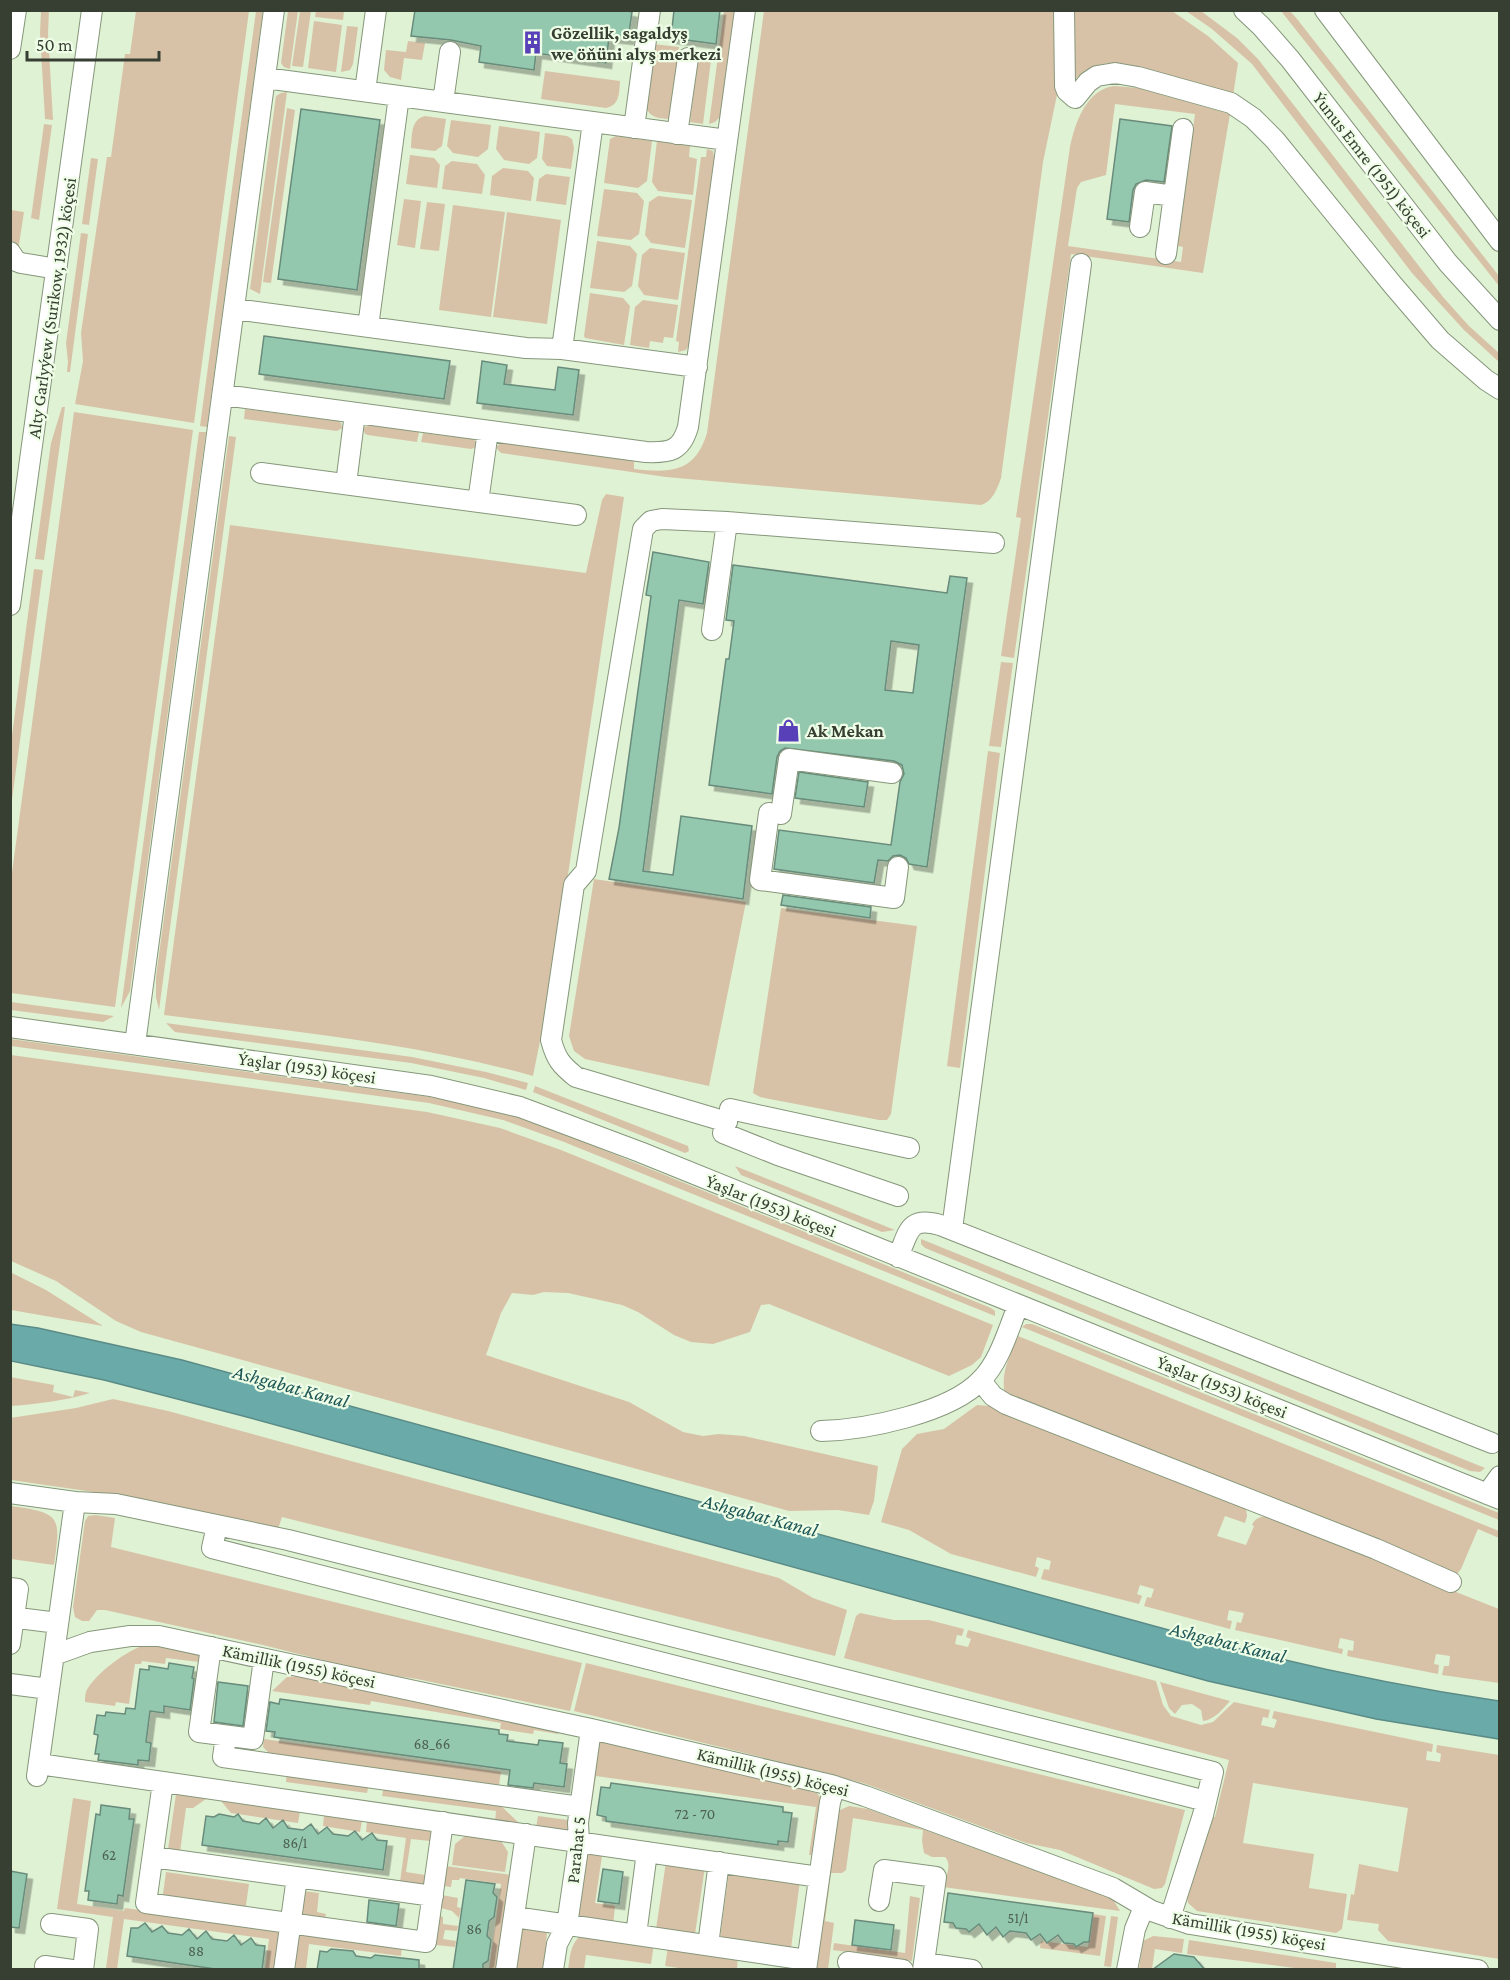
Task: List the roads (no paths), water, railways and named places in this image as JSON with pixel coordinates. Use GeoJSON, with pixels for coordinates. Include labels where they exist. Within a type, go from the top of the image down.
{"type":"FeatureCollection","features":[{"type":"Feature","properties":{"kind":"street"},"geometry":{"type":"LineString","coordinates":[[10,49],[16,10]]}},
{"type":"Feature","properties":{"kind":"street","name":"Alty Garlyýew (Surikow, 1932) köçesi"},"geometry":{"type":"LineString","coordinates":[[10,604],[92,10]]}},
{"type":"Feature","properties":{"kind":"street"},"geometry":{"type":"LineString","coordinates":[[135,1044],[274,10]]}},
{"type":"Feature","properties":{"kind":"street"},"geometry":{"type":"LineString","coordinates":[[365,91],[376,10]]}},
{"type":"Feature","properties":{"kind":"street"},"geometry":{"type":"LineString","coordinates":[[634,128],[650,10]]}},
{"type":"Feature","properties":{"kind":"street"},"geometry":{"type":"LineString","coordinates":[[224,395],[646,452],[663,453],[679,446],[688,427],[745,10]]}},
{"type":"Feature","properties":{"kind":"street"},"geometry":{"type":"LineString","coordinates":[[1064,10],[1065,86],[1070,95],[1075,98],[1097,76],[1115,72],[1138,76],[1231,104],[1253,118],[1275,140],[1440,340],[1486,380],[1500,389]]}},
{"type":"Feature","properties":{"kind":"street","name":"Ýunus Emre (1951) köçesi"},"geometry":{"type":"LineString","coordinates":[[1244,10],[1290,58],[1448,262],[1500,320]]}},
{"type":"Feature","properties":{"kind":"street"},"geometry":{"type":"LineString","coordinates":[[1325,10],[1500,241]]}},
{"type":"Feature","properties":{"kind":"street"},"geometry":{"type":"LineString","coordinates":[[443,102],[450,52]]}},
{"type":"Feature","properties":{"kind":"street"},"geometry":{"type":"LineString","coordinates":[[678,134],[688,58]]}},
{"type":"Feature","properties":{"kind":"street"},"geometry":{"type":"LineString","coordinates":[[265,78],[727,140]]}},
{"type":"Feature","properties":{"kind":"street"},"geometry":{"type":"LineString","coordinates":[[368,327],[399,96]]}},
{"type":"Feature","properties":{"kind":"street"},"geometry":{"type":"LineString","coordinates":[[562,349],[593,122]]}},
{"type":"Feature","properties":{"kind":"street"},"geometry":{"type":"LineString","coordinates":[[1166,254],[1183,129]]}},
{"type":"Feature","properties":{"kind":"street"},"geometry":{"type":"LineString","coordinates":[[1140,227],[1145,192],[1174,195]]}},
{"type":"Feature","properties":{"kind":"street"},"geometry":{"type":"LineString","coordinates":[[10,252],[16,261],[21,263],[57,269]]}},
{"type":"Feature","properties":{"kind":"street"},"geometry":{"type":"LineString","coordinates":[[951,1229],[1081,264]]}},
{"type":"Feature","properties":{"kind":"street"},"geometry":{"type":"LineString","coordinates":[[234,309],[526,348],[562,349],[697,367]]}},
{"type":"Feature","properties":{"kind":"street"},"geometry":{"type":"LineString","coordinates":[[346,484],[355,413]]}},
{"type":"Feature","properties":{"kind":"street"},"geometry":{"type":"LineString","coordinates":[[478,502],[488,431]]}},
{"type":"Feature","properties":{"kind":"street"},"geometry":{"type":"LineString","coordinates":[[261,473],[576,515]]}},
{"type":"Feature","properties":{"kind":"street"},"geometry":{"type":"LineString","coordinates":[[909,1148],[789,1120],[727,1121],[576,1077],[563,1066],[555,1054],[551,1040],[574,885],[586,871],[643,529],[651,521],[662,519],[994,543]]}},
{"type":"Feature","properties":{"kind":"street"},"geometry":{"type":"LineString","coordinates":[[712,630],[727,522]]}},
{"type":"Feature","properties":{"kind":"street"},"geometry":{"type":"LineString","coordinates":[[892,773],[789,759],[760,880],[894,898],[898,867]]}},
{"type":"Feature","properties":{"kind":"street","name":"Ýaşlar (1953) köçesi"},"geometry":{"type":"LineString","coordinates":[[10,1027],[431,1086],[520,1107],[609,1140],[1493,1497]]}},
{"type":"Feature","properties":{"kind":"street"},"geometry":{"type":"LineString","coordinates":[[727,1121],[778,1155],[898,1196]]}},
{"type":"Feature","properties":{"kind":"street"},"geometry":{"type":"LineString","coordinates":[[898,1257],[909,1230],[920,1221],[929,1222],[1492,1443]]}},
{"type":"Feature","properties":{"kind":"street"},"geometry":{"type":"LineString","coordinates":[[821,1431],[842,1431],[890,1422],[912,1416],[963,1395],[981,1381],[991,1367],[1018,1306]]}},
{"type":"Feature","properties":{"kind":"street"},"geometry":{"type":"LineString","coordinates":[[981,1381],[993,1396],[1006,1404],[1332,1531],[1421,1567],[1450,1582]]}},
{"type":"Feature","properties":{"kind":"street"},"geometry":{"type":"LineString","coordinates":[[1493,1497],[1500,1476]]}},
{"type":"Feature","properties":{"kind":"street"},"geometry":{"type":"LineString","coordinates":[[10,1493],[75,1502],[116,1504],[300,1543],[1213,1772],[1170,1918]]}},
{"type":"Feature","properties":{"kind":"street"},"geometry":{"type":"LineString","coordinates":[[75,1502],[38,1770],[163,1782],[819,1877]]}},
{"type":"Feature","properties":{"kind":"street"},"geometry":{"type":"LineString","coordinates":[[217,1526],[212,1548],[1206,1801]]}},
{"type":"Feature","properties":{"kind":"street"},"geometry":{"type":"LineString","coordinates":[[10,1588],[18,1589],[12,1617],[10,1644]]}},
{"type":"Feature","properties":{"kind":"street"},"geometry":{"type":"LineString","coordinates":[[12,1617],[58,1623]]}},
{"type":"Feature","properties":{"kind":"street","name":"Kämillik (1955) köçesi"},"geometry":{"type":"LineString","coordinates":[[54,1655],[90,1642],[130,1636],[159,1636],[591,1729],[834,1786],[909,1811],[1113,1888],[1144,1907],[1170,1918],[1421,1965],[1478,1970]]}},
{"type":"Feature","properties":{"kind":"street"},"geometry":{"type":"LineString","coordinates":[[211,1647],[199,1732],[253,1739],[264,1659]]}},
{"type":"Feature","properties":{"kind":"street"},"geometry":{"type":"LineString","coordinates":[[10,1684],[49,1689]]}},
{"type":"Feature","properties":{"kind":"street","name":"Parahat 5"},"geometry":{"type":"LineString","coordinates":[[554,1970],[557,1944],[567,1925],[579,1842],[578,1823],[591,1729]]}},
{"type":"Feature","properties":{"kind":"street"},"geometry":{"type":"LineString","coordinates":[[219,1790],[226,1736]]}},
{"type":"Feature","properties":{"kind":"street"},"geometry":{"type":"LineString","coordinates":[[223,1757],[580,1807]]}},
{"type":"Feature","properties":{"kind":"street"},"geometry":{"type":"LineString","coordinates":[[163,1782],[146,1903],[426,1942],[443,1822]]}},
{"type":"Feature","properties":{"kind":"street"},"geometry":{"type":"LineString","coordinates":[[514,1917],[708,1945],[806,1965],[834,1786]]}},
{"type":"Feature","properties":{"kind":"street"},"geometry":{"type":"LineString","coordinates":[[507,1970],[526,1834]]}},
{"type":"Feature","properties":{"kind":"street"},"geometry":{"type":"LineString","coordinates":[[636,1935],[647,1852]]}},
{"type":"Feature","properties":{"kind":"street"},"geometry":{"type":"LineString","coordinates":[[153,1857],[433,1896]]}},
{"type":"Feature","properties":{"kind":"street"},"geometry":{"type":"LineString","coordinates":[[708,1945],[719,1862]]}},
{"type":"Feature","properties":{"kind":"street"},"geometry":{"type":"LineString","coordinates":[[879,1900],[884,1870],[936,1877],[924,1966],[972,1970]]}},
{"type":"Feature","properties":{"kind":"street"},"geometry":{"type":"LineString","coordinates":[[284,1970],[297,1877]]}},
{"type":"Feature","properties":{"kind":"street"},"geometry":{"type":"LineString","coordinates":[[1127,1970],[1135,1929],[1144,1907]]}},
{"type":"Feature","properties":{"kind":"street"},"geometry":{"type":"LineString","coordinates":[[51,1924],[88,1929],[83,1970]]}},
{"type":"Feature","properties":{"kind":"street"},"geometry":{"type":"LineString","coordinates":[[848,1962],[903,1970]]}},
{"type":"Feature","properties":{"kind":"street"},"geometry":{"type":"LineString","coordinates":[[45,1966],[72,1970]]}},
{"type":"Feature","properties":{"kind":"water"},"geometry":{"type":"Polygon","coordinates":[[[10,1324],[38,1328],[182,1360],[1220,1644],[1359,1676],[1499,1701],[1499,1739],[1376,1719],[1208,1681],[243,1416],[104,1380],[11,1361],[10,1324]]]}},
{"type":"Feature","properties":{"kind":"place","name":"Gözellik, sagaldyş we öňüni alyş merkezi"},"geometry":{"type":"Point","coordinates":[533,43]}},
{"type":"Feature","properties":{"kind":"place","name":"Ak Mekan"},"geometry":{"type":"Point","coordinates":[789,731]}},
{"type":"Feature","properties":{"kind":"water label","name":"Ashgabat Kanal"},"geometry":{"type":"Point","coordinates":[291,1386]}},
{"type":"Feature","properties":{"kind":"water label","name":"Ashgabat Kanal"},"geometry":{"type":"Point","coordinates":[760,1515]}},
{"type":"Feature","properties":{"kind":"water label","name":"Ashgabat Kanal"},"geometry":{"type":"Point","coordinates":[1228,1642]}}]}
